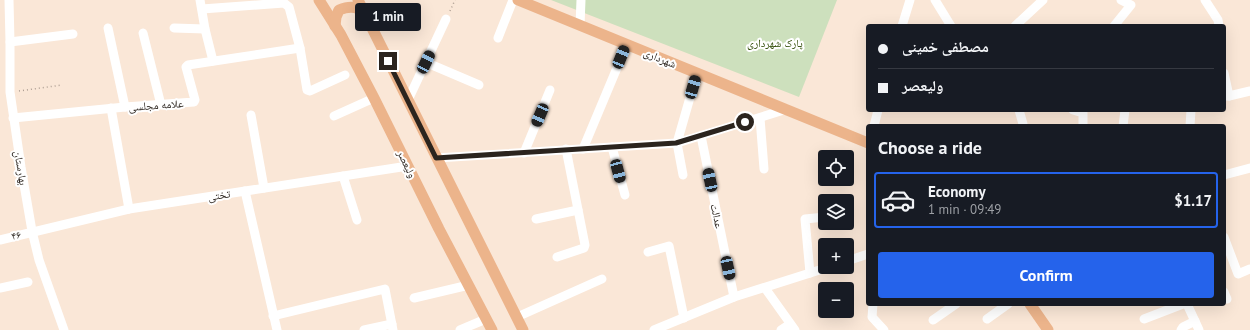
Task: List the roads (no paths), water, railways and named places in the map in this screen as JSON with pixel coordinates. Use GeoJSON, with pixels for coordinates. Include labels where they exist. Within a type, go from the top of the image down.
{"type":"FeatureCollection","features":[{"type":"Feature","properties":{"kind":"main road","name":"ولیعصر"},"geometry":{"type":"LineString","coordinates":[[318,0],[335,26],[374,98],[439,229],[492,330]]}},
{"type":"Feature","properties":{"kind":"main road"},"geometry":{"type":"LineString","coordinates":[[358,0],[523,330]]}},
{"type":"Feature","properties":{"kind":"main road","name":"شهرداری"},"geometry":{"type":"LineString","coordinates":[[518,0],[866,142]]}},
{"type":"Feature","properties":{"kind":"main road"},"geometry":{"type":"LineString","coordinates":[[335,26],[336,17],[339,10],[348,7],[357,7],[364,12]]}},
{"type":"Feature","properties":{"kind":"main road"},"geometry":{"type":"LineString","coordinates":[[1031,306],[1048,330]]}},
{"type":"Feature","properties":{"kind":"street"},"geometry":{"type":"LineString","coordinates":[[498,38],[513,0]]}},
{"type":"Feature","properties":{"kind":"street"},"geometry":{"type":"LineString","coordinates":[[580,25],[581,0]]}},
{"type":"Feature","properties":{"kind":"street"},"geometry":{"type":"LineString","coordinates":[[903,24],[910,0]]}},
{"type":"Feature","properties":{"kind":"street"},"geometry":{"type":"LineString","coordinates":[[935,0],[950,24]]}},
{"type":"Feature","properties":{"kind":"street"},"geometry":{"type":"LineString","coordinates":[[1017,24],[1043,0]]}},
{"type":"Feature","properties":{"kind":"street"},"geometry":{"type":"LineString","coordinates":[[1116,24],[1130,5],[1121,0]]}},
{"type":"Feature","properties":{"kind":"street"},"geometry":{"type":"LineString","coordinates":[[1205,0],[1218,20],[1219,24]]}},
{"type":"Feature","properties":{"kind":"street","name":"بهارستان"},"geometry":{"type":"LineString","coordinates":[[6,2],[10,42],[10,92],[32,231],[39,260],[64,330]]}},
{"type":"Feature","properties":{"kind":"street"},"geometry":{"type":"LineString","coordinates":[[213,61],[205,29],[201,4],[284,3],[289,7],[300,48],[307,90],[310,91],[345,75]]}},
{"type":"Feature","properties":{"kind":"street"},"geometry":{"type":"LineString","coordinates":[[408,100],[446,19]]}},
{"type":"Feature","properties":{"kind":"street"},"geometry":{"type":"LineString","coordinates":[[108,28],[125,107]]}},
{"type":"Feature","properties":{"kind":"street"},"geometry":{"type":"LineString","coordinates":[[174,28],[205,29]]}},
{"type":"Feature","properties":{"kind":"street"},"geometry":{"type":"LineString","coordinates":[[10,42],[73,34]]}},
{"type":"Feature","properties":{"kind":"street"},"geometry":{"type":"LineString","coordinates":[[143,34],[161,105]]}},
{"type":"Feature","properties":{"kind":"street"},"geometry":{"type":"LineString","coordinates":[[583,149],[627,44]]}},
{"type":"Feature","properties":{"kind":"street","name":"علامه مجلسی"},"geometry":{"type":"LineString","coordinates":[[13,118],[111,108],[195,102],[187,66],[300,48]]}},
{"type":"Feature","properties":{"kind":"street"},"geometry":{"type":"LineString","coordinates":[[426,62],[479,84]]}},
{"type":"Feature","properties":{"kind":"street"},"geometry":{"type":"LineString","coordinates":[[683,174],[676,143],[697,73]]}},
{"type":"Feature","properties":{"kind":"street"},"geometry":{"type":"LineString","coordinates":[[524,153],[550,90]]}},
{"type":"Feature","properties":{"kind":"street"},"geometry":{"type":"LineString","coordinates":[[1227,96],[1250,90]]}},
{"type":"Feature","properties":{"kind":"street"},"geometry":{"type":"LineString","coordinates":[[334,116],[374,98]]}},
{"type":"Feature","properties":{"kind":"street"},"geometry":{"type":"LineString","coordinates":[[111,108],[129,209]]}},
{"type":"Feature","properties":{"kind":"street"},"geometry":{"type":"LineString","coordinates":[[436,158],[676,143],[787,110]]}},
{"type":"Feature","properties":{"kind":"street"},"geometry":{"type":"LineString","coordinates":[[874,124],[878,112]]}},
{"type":"Feature","properties":{"kind":"street"},"geometry":{"type":"LineString","coordinates":[[1020,112],[1023,124]]}},
{"type":"Feature","properties":{"kind":"street"},"geometry":{"type":"LineString","coordinates":[[1080,112],[1083,113],[1083,124]]}},
{"type":"Feature","properties":{"kind":"street"},"geometry":{"type":"LineString","coordinates":[[1123,124],[1125,112]]}},
{"type":"Feature","properties":{"kind":"street"},"geometry":{"type":"LineString","coordinates":[[1190,124],[1191,112]]}},
{"type":"Feature","properties":{"kind":"street"},"geometry":{"type":"LineString","coordinates":[[250,115],[264,188]]}},
{"type":"Feature","properties":{"kind":"street"},"geometry":{"type":"LineString","coordinates":[[760,118],[764,169]]}},
{"type":"Feature","properties":{"kind":"street","name":"عدالت"},"geometry":{"type":"LineString","coordinates":[[701,136],[734,297]]}},
{"type":"Feature","properties":{"kind":"street"},"geometry":{"type":"LineString","coordinates":[[612,147],[625,195]]}},
{"type":"Feature","properties":{"kind":"street"},"geometry":{"type":"LineString","coordinates":[[557,257],[585,247],[566,149]]}},
{"type":"Feature","properties":{"kind":"street","name":"تختی"},"geometry":{"type":"LineString","coordinates":[[32,231],[129,209],[408,166]]}},
{"type":"Feature","properties":{"kind":"street"},"geometry":{"type":"LineString","coordinates":[[1226,174],[1250,168]]}},
{"type":"Feature","properties":{"kind":"street"},"geometry":{"type":"LineString","coordinates":[[342,176],[357,220]]}},
{"type":"Feature","properties":{"kind":"street"},"geometry":{"type":"LineString","coordinates":[[245,191],[277,330]]}},
{"type":"Feature","properties":{"kind":"street"},"geometry":{"type":"LineString","coordinates":[[536,218],[578,210]]}},
{"type":"Feature","properties":{"kind":"street"},"geometry":{"type":"LineString","coordinates":[[810,273],[805,219],[818,218]]}},
{"type":"Feature","properties":{"kind":"street","name":"۴۶"},"geometry":{"type":"LineString","coordinates":[[0,240],[32,231]]}},
{"type":"Feature","properties":{"kind":"street"},"geometry":{"type":"LineString","coordinates":[[1226,242],[1238,274],[1250,269]]}},
{"type":"Feature","properties":{"kind":"street"},"geometry":{"type":"LineString","coordinates":[[648,252],[669,246],[684,318]]}},
{"type":"Feature","properties":{"kind":"street"},"geometry":{"type":"LineString","coordinates":[[854,259],[866,255]]}},
{"type":"Feature","properties":{"kind":"street"},"geometry":{"type":"LineString","coordinates":[[654,330],[734,297],[818,270]]}},
{"type":"Feature","properties":{"kind":"street"},"geometry":{"type":"LineString","coordinates":[[517,317],[602,279]]}},
{"type":"Feature","properties":{"kind":"street"},"geometry":{"type":"LineString","coordinates":[[0,288],[28,282]]}},
{"type":"Feature","properties":{"kind":"street"},"geometry":{"type":"LineString","coordinates":[[414,298],[469,285]]}},
{"type":"Feature","properties":{"kind":"street"},"geometry":{"type":"LineString","coordinates":[[765,288],[793,327],[782,330]]}},
{"type":"Feature","properties":{"kind":"street"},"geometry":{"type":"LineString","coordinates":[[273,316],[385,289],[393,327],[364,330]]}},
{"type":"Feature","properties":{"kind":"street"},"geometry":{"type":"LineString","coordinates":[[872,306],[872,317],[880,328]]}},
{"type":"Feature","properties":{"kind":"street"},"geometry":{"type":"LineString","coordinates":[[933,320],[953,306]]}},
{"type":"Feature","properties":{"kind":"street"},"geometry":{"type":"LineString","coordinates":[[987,319],[1005,306]]}},
{"type":"Feature","properties":{"kind":"street"},"geometry":{"type":"LineString","coordinates":[[1144,320],[1177,306]]}},
{"type":"Feature","properties":{"kind":"street"},"geometry":{"type":"LineString","coordinates":[[1184,306],[1195,321],[1199,330]]}},
{"type":"Feature","properties":{"kind":"street"},"geometry":{"type":"LineString","coordinates":[[460,330],[486,319]]}},
{"type":"Feature","properties":{"kind":"street"},"geometry":{"type":"LineString","coordinates":[[1181,330],[1182,327],[1195,321]]}},
{"type":"Feature","properties":{"kind":"park label","name":"پارک شهرداری"},"geometry":{"type":"Point","coordinates":[775,43]}}]}
